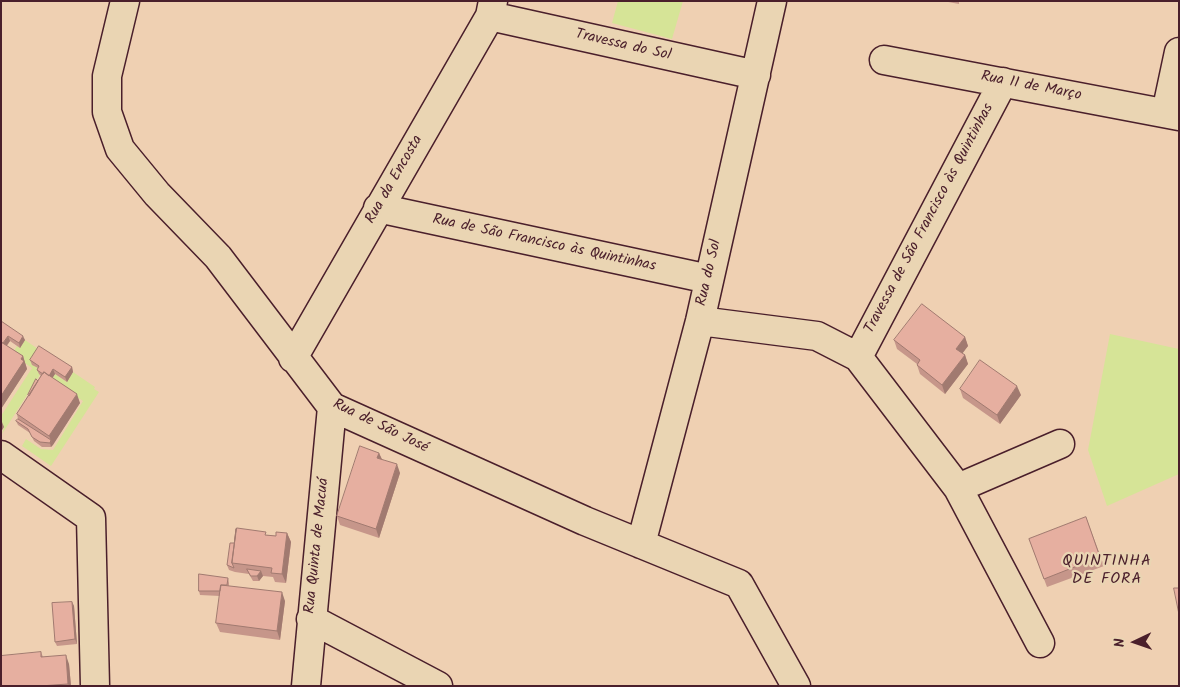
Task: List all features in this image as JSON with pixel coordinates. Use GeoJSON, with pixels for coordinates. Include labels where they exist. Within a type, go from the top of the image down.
{"type":"FeatureCollection","features":[{"type":"Feature","properties":{"kind":"street","name":"Rua de São José"},"geometry":{"type":"LineString","coordinates":[[125,1],[108,76],[107,112],[120,149],[157,194],[218,257],[256,304],[293,358],[332,407],[641,544],[739,584],[796,686]]}},
{"type":"Feature","properties":{"kind":"street","name":"Rua do Sol"},"geometry":{"type":"LineString","coordinates":[[641,544],[700,321],[772,1]]}},
{"type":"Feature","properties":{"kind":"street","name":"Rua da Encosta"},"geometry":{"type":"LineString","coordinates":[[293,358],[492,9]]}},
{"type":"Feature","properties":{"kind":"street","name":"Travessa do Sol"},"geometry":{"type":"LineString","coordinates":[[492,9],[756,75]]}},
{"type":"Feature","properties":{"kind":"street"},"geometry":{"type":"LineString","coordinates":[[1172,115],[1179,52]]}},
{"type":"Feature","properties":{"kind":"street","name":"Rua 11 de Março"},"geometry":{"type":"LineString","coordinates":[[884,60],[1172,115]]}},
{"type":"Feature","properties":{"kind":"street","name":"Travessa de São Francisco às Quintinhas"},"geometry":{"type":"LineString","coordinates":[[858,357],[1003,82]]}},
{"type":"Feature","properties":{"kind":"street","name":"Rua de São Francisco às Quintinhas"},"geometry":{"type":"LineString","coordinates":[[378,208],[709,279]]}},
{"type":"Feature","properties":{"kind":"street"},"geometry":{"type":"LineString","coordinates":[[700,321],[817,336],[858,357],[958,488],[1040,643]]}},
{"type":"Feature","properties":{"kind":"street","name":"Rua Quinta de Macuá"},"geometry":{"type":"LineString","coordinates":[[306,686],[332,407]]}},
{"type":"Feature","properties":{"kind":"street"},"geometry":{"type":"LineString","coordinates":[[958,488],[1060,444]]}},
{"type":"Feature","properties":{"kind":"street"},"geometry":{"type":"LineString","coordinates":[[1,455],[91,518],[95,686]]}},
{"type":"Feature","properties":{"kind":"street"},"geometry":{"type":"LineString","coordinates":[[311,619],[438,686]]}},
{"type":"Feature","properties":{"kind":"green space"},"geometry":{"type":"Polygon","coordinates":[[[618,1],[683,1],[672,39],[612,23],[618,1]]]}},
{"type":"Feature","properties":{"kind":"green space"},"geometry":{"type":"Polygon","coordinates":[[[1110,334],[1179,349],[1179,474],[1107,506],[1088,450],[1110,334]]]}},
{"type":"Feature","properties":{"kind":"green space"},"geometry":{"type":"Polygon","coordinates":[[[25,340],[41,351],[40,375],[2,434],[4,427],[1,425],[1,416],[32,368],[12,354],[17,346],[20,347],[25,340]]]}},
{"type":"Feature","properties":{"kind":"green space"},"geometry":{"type":"Polygon","coordinates":[[[73,372],[95,387],[94,389],[99,392],[51,466],[22,446],[26,439],[41,449],[53,450],[83,401],[51,380],[55,374],[67,382],[73,372]]]}},
{"type":"Feature","properties":{"kind":"building"},"geometry":{"type":"Polygon","coordinates":[[[922,304],[965,337],[956,349],[965,355],[942,385],[917,365],[920,360],[894,340],[922,304]]]}},
{"type":"Feature","properties":{"kind":"building"},"geometry":{"type":"Polygon","coordinates":[[[1,321],[23,336],[19,343],[8,336],[3,343],[1,342],[1,321]]]}},
{"type":"Feature","properties":{"kind":"building"},"geometry":{"type":"Polygon","coordinates":[[[1,342],[23,356],[21,359],[24,361],[1,396],[1,342]]]}},
{"type":"Feature","properties":{"kind":"building"},"geometry":{"type":"Polygon","coordinates":[[[39,346],[72,367],[65,377],[53,369],[49,376],[37,370],[39,366],[30,360],[39,346]]]}},
{"type":"Feature","properties":{"kind":"building"},"geometry":{"type":"Polygon","coordinates":[[[980,360],[1017,386],[997,415],[960,389],[980,360]]]}},
{"type":"Feature","properties":{"kind":"building"},"geometry":{"type":"Polygon","coordinates":[[[44,372],[77,394],[49,436],[17,414],[44,372]]]}},
{"type":"Feature","properties":{"kind":"building"},"geometry":{"type":"Polygon","coordinates":[[[36,379],[38,381],[29,396],[28,395],[36,379]]]}},
{"type":"Feature","properties":{"kind":"building"},"geometry":{"type":"Polygon","coordinates":[[[18,419],[51,440],[50,443],[40,442],[32,437],[28,429],[16,421],[18,419]]]}},
{"type":"Feature","properties":{"kind":"building"},"geometry":{"type":"Polygon","coordinates":[[[360,446],[379,453],[377,458],[397,464],[376,529],[337,516],[360,446]]]}},
{"type":"Feature","properties":{"kind":"building"},"geometry":{"type":"Polygon","coordinates":[[[1086,517],[1100,557],[1044,579],[1029,539],[1086,517]]]}},
{"type":"Feature","properties":{"kind":"building"},"geometry":{"type":"Polygon","coordinates":[[[237,528],[266,532],[265,535],[276,536],[276,532],[287,533],[282,574],[271,573],[272,568],[232,563],[237,528]]]}},
{"type":"Feature","properties":{"kind":"building"},"geometry":{"type":"Polygon","coordinates":[[[236,529],[232,563],[234,568],[227,565],[230,543],[234,543],[236,529]]]}},
{"type":"Feature","properties":{"kind":"building"},"geometry":{"type":"Polygon","coordinates":[[[247,569],[261,571],[257,576],[251,576],[247,569]]]}},
{"type":"Feature","properties":{"kind":"building"},"geometry":{"type":"Polygon","coordinates":[[[199,574],[228,578],[227,585],[221,585],[220,591],[199,591],[199,574]]]}},
{"type":"Feature","properties":{"kind":"building"},"geometry":{"type":"Polygon","coordinates":[[[221,585],[282,592],[277,631],[216,623],[221,585]]]}},
{"type":"Feature","properties":{"kind":"building"},"geometry":{"type":"Polygon","coordinates":[[[1174,588],[1179,588],[1179,614],[1174,588]]]}},
{"type":"Feature","properties":{"kind":"building"},"geometry":{"type":"Polygon","coordinates":[[[72,602],[75,639],[55,642],[52,603],[72,602]]]}},
{"type":"Feature","properties":{"kind":"building"},"geometry":{"type":"Polygon","coordinates":[[[41,652],[41,657],[66,655],[68,684],[1,686],[1,656],[41,652]]]}},
{"type":"Feature","properties":{"kind":"district","name":"QUINTINHA DE FORA"},"geometry":{"type":"Point","coordinates":[1107,571]}}]}
